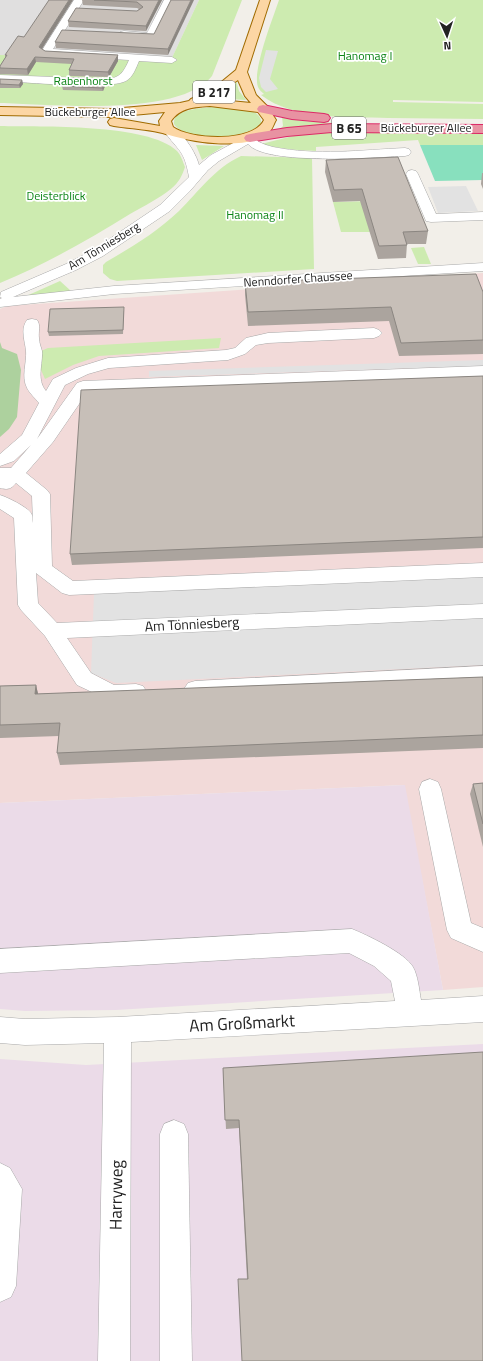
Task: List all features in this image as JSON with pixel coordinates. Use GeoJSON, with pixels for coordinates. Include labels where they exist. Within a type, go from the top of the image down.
{"type":"FeatureCollection","features":[{"type":"Feature","properties":{"kind":"highway","name":"Bückeburger Allee"},"geometry":{"type":"LineString","coordinates":[[263,109],[292,115],[338,119],[483,122]]}},
{"type":"Feature","properties":{"kind":"highway","name":"Bückeburger Allee"},"geometry":{"type":"LineString","coordinates":[[250,138],[287,132],[332,128],[483,129]]}},
{"type":"Feature","properties":{"kind":"main road","name":"B 217"},"geometry":{"type":"LineString","coordinates":[[182,106],[209,95],[240,72],[265,0]]}},
{"type":"Feature","properties":{"kind":"main road","name":"B 217"},"geometry":{"type":"LineString","coordinates":[[240,72],[252,96],[263,109]]}},
{"type":"Feature","properties":{"kind":"main road","name":"B 65"},"geometry":{"type":"LineString","coordinates":[[170,131],[198,139],[220,140],[250,138],[261,132],[269,125],[270,120],[263,109],[233,103],[206,103],[182,106]]}},
{"type":"Feature","properties":{"kind":"main road","name":"Bückeburger Allee"},"geometry":{"type":"LineString","coordinates":[[0,111],[111,114],[182,106]]}},
{"type":"Feature","properties":{"kind":"main road"},"geometry":{"type":"LineString","coordinates":[[170,131],[166,127],[165,119],[171,111],[182,106]]}},
{"type":"Feature","properties":{"kind":"main road","name":"Bückeburger Allee"},"geometry":{"type":"LineString","coordinates":[[0,118],[100,121],[170,131]]}},
{"type":"Feature","properties":{"kind":"street"},"geometry":{"type":"LineString","coordinates":[[79,0],[46,52],[135,59],[172,60]]}},
{"type":"Feature","properties":{"kind":"street"},"geometry":{"type":"LineString","coordinates":[[114,34],[150,36],[169,0]]}},
{"type":"Feature","properties":{"kind":"street"},"geometry":{"type":"LineString","coordinates":[[73,9],[87,10]]}},
{"type":"Feature","properties":{"kind":"street"},"geometry":{"type":"LineString","coordinates":[[59,31],[72,31]]}},
{"type":"Feature","properties":{"kind":"street"},"geometry":{"type":"LineString","coordinates":[[0,78],[109,82],[120,81],[126,77],[135,59]]}},
{"type":"Feature","properties":{"kind":"street"},"geometry":{"type":"LineString","coordinates":[[170,131],[189,152],[194,166],[195,176]]}},
{"type":"Feature","properties":{"kind":"street"},"geometry":{"type":"LineString","coordinates":[[250,138],[255,144],[266,149],[288,153],[336,155],[405,152]]}},
{"type":"Feature","properties":{"kind":"street","name":"Am Tönniesberg"},"geometry":{"type":"LineString","coordinates":[[0,297],[78,274],[98,252],[157,214],[186,188],[195,176],[215,158],[250,138]]}},
{"type":"Feature","properties":{"kind":"street"},"geometry":{"type":"LineString","coordinates":[[412,174],[431,218],[483,216]]}},
{"type":"Feature","properties":{"kind":"street","name":"Nenndorfer Chaussee"},"geometry":{"type":"LineString","coordinates":[[0,303],[114,290],[483,267]]}},
{"type":"Feature","properties":{"kind":"street","name":"Nenndorfer Chaussee"},"geometry":{"type":"LineString","coordinates":[[78,274],[87,284],[97,288],[114,290]]}},
{"type":"Feature","properties":{"kind":"street"},"geometry":{"type":"LineString","coordinates":[[32,323],[30,339],[34,351],[32,373],[36,388],[48,403]]}},
{"type":"Feature","properties":{"kind":"street"},"geometry":{"type":"LineString","coordinates":[[0,461],[29,438],[60,382],[82,371],[108,363],[228,355],[240,351],[251,341],[268,338],[374,333]]}},
{"type":"Feature","properties":{"kind":"street"},"geometry":{"type":"LineString","coordinates":[[0,490],[7,473],[47,438],[83,386],[483,371]]}},
{"type":"Feature","properties":{"kind":"street"},"geometry":{"type":"LineString","coordinates":[[7,473],[41,494],[43,568],[69,588],[483,570]]}},
{"type":"Feature","properties":{"kind":"street"},"geometry":{"type":"LineString","coordinates":[[0,501],[23,515],[28,605],[52,631],[84,679],[111,693],[483,674]]}},
{"type":"Feature","properties":{"kind":"street","name":"Am Tönniesberg"},"geometry":{"type":"LineString","coordinates":[[52,631],[483,611]]}},
{"type":"Feature","properties":{"kind":"street"},"geometry":{"type":"LineString","coordinates":[[430,789],[460,930],[483,940]]}},
{"type":"Feature","properties":{"kind":"street"},"geometry":{"type":"LineString","coordinates":[[0,961],[352,941],[383,958],[403,974],[411,1013]]}},
{"type":"Feature","properties":{"kind":"street","name":"Am Großmarkt"},"geometry":{"type":"LineString","coordinates":[[0,1030],[25,1032],[118,1030],[483,1008]]}},
{"type":"Feature","properties":{"kind":"street","name":"Harryweg"},"geometry":{"type":"LineString","coordinates":[[114,1361],[118,1030]]}},
{"type":"Feature","properties":{"kind":"street"},"geometry":{"type":"LineString","coordinates":[[174,1134],[176,1361]]}},
{"type":"Feature","properties":{"kind":"street"},"geometry":{"type":"LineString","coordinates":[[0,1178],[7,1189],[0,1286]]}},
{"type":"Feature","properties":{"kind":"shaded area"},"geometry":{"type":"Polygon","coordinates":[[[0,0],[199,0],[170,62],[98,59],[95,57],[0,55],[0,0]]]}},
{"type":"Feature","properties":{"kind":"shaded area"},"geometry":{"type":"Polygon","coordinates":[[[266,50],[278,51],[270,79],[278,89],[266,92],[261,87],[259,78],[266,50]]]}},
{"type":"Feature","properties":{"kind":"shaded area"},"geometry":{"type":"Polygon","coordinates":[[[466,186],[478,211],[438,213],[428,187],[466,186]]]}},
{"type":"Feature","properties":{"kind":"shaded area"},"geometry":{"type":"Polygon","coordinates":[[[483,273],[483,987],[443,990],[404,785],[0,803],[0,309],[7,306],[483,273]]]}},
{"type":"Feature","properties":{"kind":"shaded area"},"geometry":{"type":"Polygon","coordinates":[[[483,360],[483,366],[149,377],[149,371],[483,360]]]}},
{"type":"Feature","properties":{"kind":"shaded area"},"geometry":{"type":"Polygon","coordinates":[[[483,576],[483,665],[116,683],[91,673],[94,593],[483,576]]]}},
{"type":"Feature","properties":{"kind":"shaded area"},"geometry":{"type":"Polygon","coordinates":[[[405,785],[443,990],[116,1010],[25,1011],[0,1009],[0,803],[405,785]]]}},
{"type":"Feature","properties":{"kind":"shaded area"},"geometry":{"type":"Polygon","coordinates":[[[483,1044],[483,1361],[0,1361],[0,1059],[86,1065],[483,1044]]]}},
{"type":"Feature","properties":{"kind":"green space","name":"Rabenhorst"},"geometry":{"type":"Polygon","coordinates":[[[199,0],[242,0],[212,76],[195,89],[172,98],[112,106],[0,103],[0,55],[95,57],[98,59],[170,62],[199,0]]]}},
{"type":"Feature","properties":{"kind":"green space","name":"Hanomag I"},"geometry":{"type":"Polygon","coordinates":[[[279,0],[483,0],[483,102],[393,100],[393,102],[483,104],[483,119],[322,116],[289,109],[274,103],[261,95],[264,94],[258,88],[257,79],[260,57],[279,0]]]}},
{"type":"Feature","properties":{"kind":"green space"},"geometry":{"type":"Polygon","coordinates":[[[236,80],[239,91],[246,100],[212,98],[225,91],[236,80]]]}},
{"type":"Feature","properties":{"kind":"green space"},"geometry":{"type":"Polygon","coordinates":[[[217,107],[236,108],[251,111],[257,114],[261,123],[254,129],[244,133],[218,137],[204,137],[191,134],[181,130],[174,124],[178,115],[184,112],[217,107]]]}},
{"type":"Feature","properties":{"kind":"green space"},"geometry":{"type":"Polygon","coordinates":[[[282,117],[303,121],[352,124],[279,130],[283,126],[282,117]]]}},
{"type":"Feature","properties":{"kind":"green space","name":"Deisterblick"},"geometry":{"type":"Polygon","coordinates":[[[0,126],[93,128],[143,135],[163,142],[177,151],[185,167],[177,183],[157,199],[66,251],[34,268],[0,283],[0,126]]]}},
{"type":"Feature","properties":{"kind":"green space"},"geometry":{"type":"Polygon","coordinates":[[[334,132],[483,133],[483,145],[420,145],[418,140],[316,147],[316,151],[295,150],[261,144],[293,136],[292,135],[334,132]]]}},
{"type":"Feature","properties":{"kind":"green space"},"geometry":{"type":"Polygon","coordinates":[[[196,145],[224,146],[202,160],[196,145]]]}},
{"type":"Feature","properties":{"kind":"green space"},"geometry":{"type":"Polygon","coordinates":[[[420,145],[483,145],[483,180],[435,181],[420,145]]]}},
{"type":"Feature","properties":{"kind":"green space","name":"Hanomag II"},"geometry":{"type":"Polygon","coordinates":[[[241,156],[312,158],[314,269],[117,281],[110,279],[103,273],[103,265],[106,262],[135,245],[162,226],[179,211],[215,173],[241,156]]]}},
{"type":"Feature","properties":{"kind":"green space"},"geometry":{"type":"Polygon","coordinates":[[[373,201],[370,232],[341,232],[333,202],[373,201]]]}},
{"type":"Feature","properties":{"kind":"green space"},"geometry":{"type":"Polygon","coordinates":[[[424,247],[431,264],[418,264],[411,248],[424,247]]]}},
{"type":"Feature","properties":{"kind":"green space"},"geometry":{"type":"Polygon","coordinates":[[[60,281],[71,291],[24,297],[60,281]]]}},
{"type":"Feature","properties":{"kind":"green space"},"geometry":{"type":"Polygon","coordinates":[[[221,338],[219,348],[99,356],[73,365],[45,379],[41,370],[41,351],[48,348],[221,338]]]}},
{"type":"Feature","properties":{"kind":"green space"},"geometry":{"type":"Polygon","coordinates":[[[0,342],[2,348],[17,354],[21,370],[17,417],[9,429],[0,437],[0,342]]]}},
{"type":"Feature","properties":{"kind":"building"},"geometry":{"type":"Polygon","coordinates":[[[49,0],[69,0],[39,47],[45,51],[118,55],[108,72],[69,70],[74,59],[35,57],[27,69],[0,68],[7,55],[5,55],[18,36],[24,37],[49,0]]]}},
{"type":"Feature","properties":{"kind":"building"},"geometry":{"type":"Polygon","coordinates":[[[94,0],[159,0],[146,26],[68,21],[76,8],[137,11],[143,7],[137,2],[94,0]]]}},
{"type":"Feature","properties":{"kind":"building"},"geometry":{"type":"Polygon","coordinates":[[[171,0],[191,0],[168,49],[55,42],[62,30],[154,34],[171,0]]]}},
{"type":"Feature","properties":{"kind":"building"},"geometry":{"type":"Polygon","coordinates":[[[0,79],[22,80],[19,85],[0,84],[0,79]]]}},
{"type":"Feature","properties":{"kind":"building"},"geometry":{"type":"Polygon","coordinates":[[[64,83],[105,83],[102,88],[62,86],[64,83]]]}},
{"type":"Feature","properties":{"kind":"building"},"geometry":{"type":"Polygon","coordinates":[[[398,157],[428,231],[403,232],[407,245],[379,246],[362,189],[334,190],[326,160],[398,157]]]}},
{"type":"Feature","properties":{"kind":"building"},"geometry":{"type":"Polygon","coordinates":[[[476,274],[483,292],[483,340],[401,343],[391,307],[248,312],[245,282],[476,274]]]}},
{"type":"Feature","properties":{"kind":"building"},"geometry":{"type":"Polygon","coordinates":[[[124,307],[123,330],[48,332],[50,309],[124,307]]]}},
{"type":"Feature","properties":{"kind":"building"},"geometry":{"type":"Polygon","coordinates":[[[483,376],[483,537],[70,554],[81,390],[483,376]]]}},
{"type":"Feature","properties":{"kind":"building"},"geometry":{"type":"Polygon","coordinates":[[[483,677],[483,735],[57,753],[60,723],[0,725],[0,686],[36,685],[35,694],[483,677]]]}},
{"type":"Feature","properties":{"kind":"building"},"geometry":{"type":"Polygon","coordinates":[[[483,783],[483,824],[473,784],[483,783]]]}},
{"type":"Feature","properties":{"kind":"building"},"geometry":{"type":"Polygon","coordinates":[[[483,1052],[483,1361],[242,1361],[238,1279],[248,1279],[239,1120],[225,1120],[223,1068],[483,1052]]]}}]}
